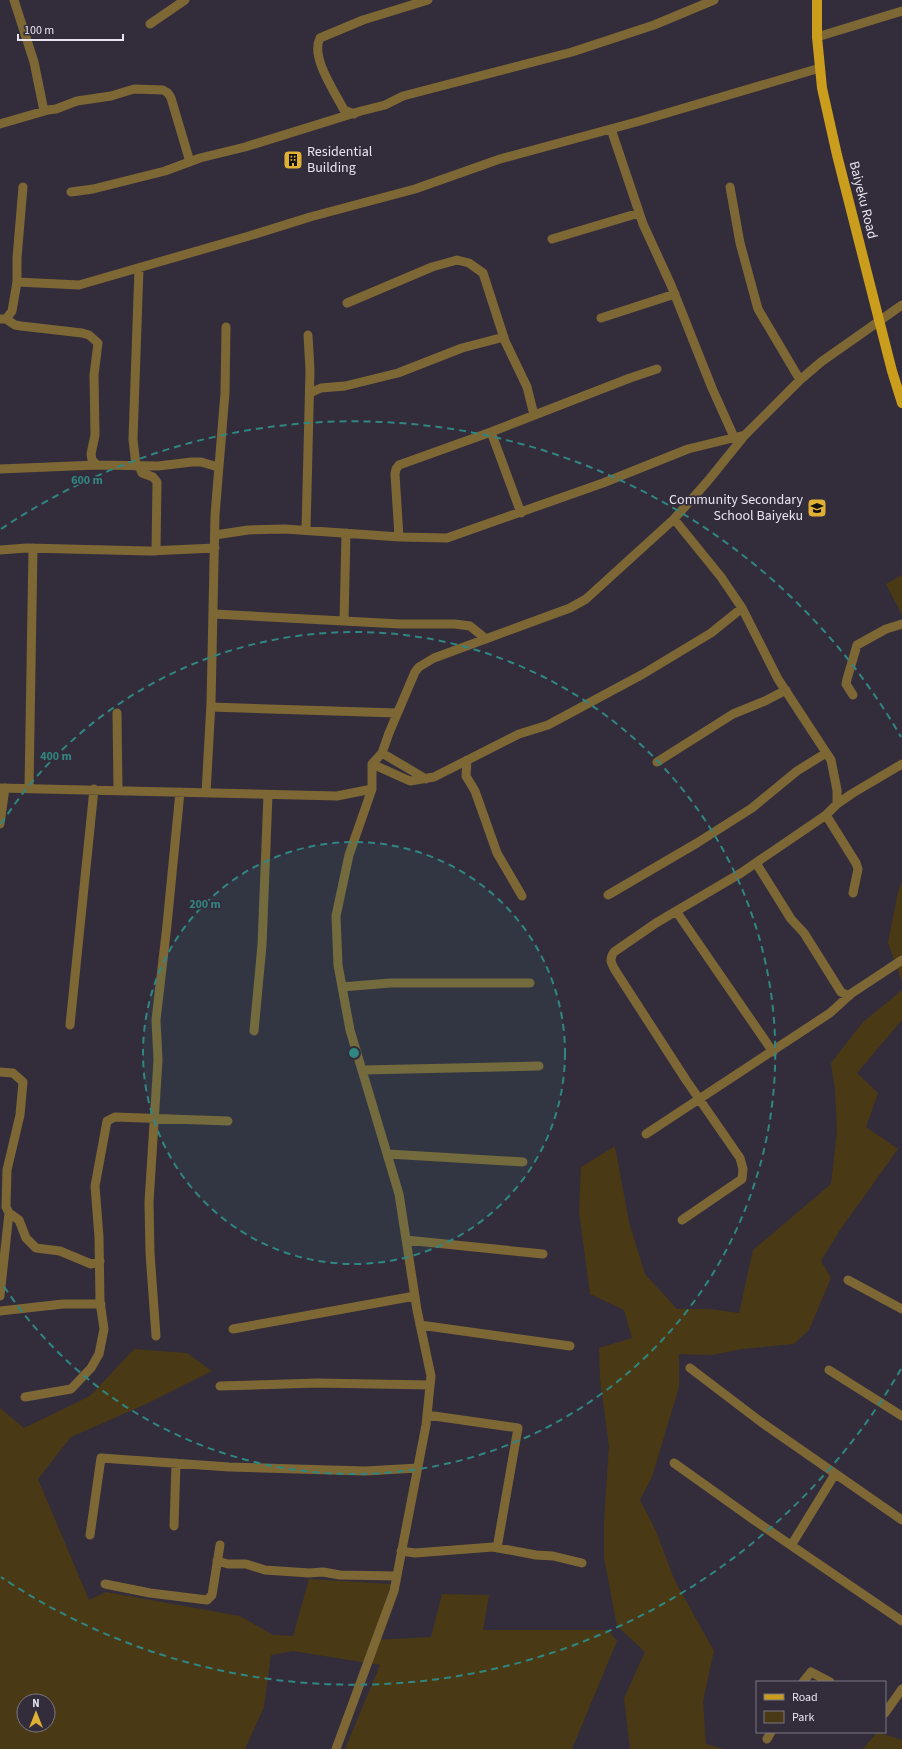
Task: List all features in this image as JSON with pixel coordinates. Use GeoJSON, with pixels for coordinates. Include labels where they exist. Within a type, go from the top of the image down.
{"type":"FeatureCollection","features":[{"type":"Feature","properties":{"kind":"main road","name":"Baiyeku Road"},"geometry":{"type":"LineString","coordinates":[[817,0],[817,37],[822,88],[836,155],[879,322],[902,403]]}},
{"type":"Feature","properties":{"kind":"street"},"geometry":{"type":"LineString","coordinates":[[14,0],[34,62],[44,111]]}},
{"type":"Feature","properties":{"kind":"street"},"geometry":{"type":"LineString","coordinates":[[150,24],[185,0]]}},
{"type":"Feature","properties":{"kind":"street"},"geometry":{"type":"LineString","coordinates":[[342,114],[319,61],[318,56],[320,38],[363,20],[428,0]]}},
{"type":"Feature","properties":{"kind":"street"},"geometry":{"type":"LineString","coordinates":[[71,192],[93,189],[165,171],[342,114],[354,114],[385,105],[403,96],[572,52],[654,25],[714,0]]}},
{"type":"Feature","properties":{"kind":"street"},"geometry":{"type":"LineString","coordinates":[[817,37],[901,14]]}},
{"type":"Feature","properties":{"kind":"street"},"geometry":{"type":"LineString","coordinates":[[17,282],[79,285],[250,236],[310,217],[415,189],[500,159],[612,129],[820,68]]}},
{"type":"Feature","properties":{"kind":"street"},"geometry":{"type":"LineString","coordinates":[[0,124],[56,109],[77,101],[111,96],[134,89],[163,90],[168,92],[171,98],[190,162]]}},
{"type":"Feature","properties":{"kind":"street"},"geometry":{"type":"LineString","coordinates":[[612,129],[643,224],[675,294],[712,388],[734,437]]}},
{"type":"Feature","properties":{"kind":"street"},"geometry":{"type":"LineString","coordinates":[[23,187],[17,258],[17,282],[12,312],[3,319],[15,325],[82,333],[89,335],[98,343],[94,375],[95,435],[91,454],[92,460],[96,465]]}},
{"type":"Feature","properties":{"kind":"street"},"geometry":{"type":"LineString","coordinates":[[730,187],[740,244],[758,309],[766,325],[800,380]]}},
{"type":"Feature","properties":{"kind":"street"},"geometry":{"type":"LineString","coordinates":[[552,239],[639,213]]}},
{"type":"Feature","properties":{"kind":"street"},"geometry":{"type":"LineString","coordinates":[[347,303],[432,267],[446,262],[462,260],[483,273],[504,338],[527,387],[534,416]]}},
{"type":"Feature","properties":{"kind":"street"},"geometry":{"type":"LineString","coordinates":[[139,268],[133,439],[138,466],[142,473],[153,477],[157,482],[156,551]]}},
{"type":"Feature","properties":{"kind":"street"},"geometry":{"type":"LineString","coordinates":[[601,318],[675,294]]}},
{"type":"Feature","properties":{"kind":"street"},"geometry":{"type":"LineString","coordinates":[[336,1749],[394,1591],[418,1468],[427,1415],[431,1376],[420,1325],[399,1194],[350,1030],[338,965],[336,916],[349,855],[372,789],[372,764],[382,753],[397,713],[419,667],[434,658],[563,611],[586,599],[674,519],[708,482],[745,435],[800,380],[821,362],[902,306]]}},
{"type":"Feature","properties":{"kind":"street"},"geometry":{"type":"LineString","coordinates":[[206,793],[211,707],[215,536],[218,467],[225,393],[226,327]]}},
{"type":"Feature","properties":{"kind":"street"},"geometry":{"type":"LineString","coordinates":[[306,530],[310,393],[308,336]]}},
{"type":"Feature","properties":{"kind":"street"},"geometry":{"type":"LineString","coordinates":[[310,393],[321,388],[345,386],[398,373],[462,348],[504,338]]}},
{"type":"Feature","properties":{"kind":"street"},"geometry":{"type":"LineString","coordinates":[[399,537],[396,469],[399,465],[657,369]]}},
{"type":"Feature","properties":{"kind":"street"},"geometry":{"type":"LineString","coordinates":[[310,379],[321,388]]}},
{"type":"Feature","properties":{"kind":"street"},"geometry":{"type":"LineString","coordinates":[[491,432],[521,512]]}},
{"type":"Feature","properties":{"kind":"street"},"geometry":{"type":"LineString","coordinates":[[215,536],[248,530],[306,530],[399,537],[447,538],[603,483],[688,449],[745,435]]}},
{"type":"Feature","properties":{"kind":"street"},"geometry":{"type":"LineString","coordinates":[[721,440],[731,451]]}},
{"type":"Feature","properties":{"kind":"street"},"geometry":{"type":"LineString","coordinates":[[0,469],[96,465],[158,466],[192,462],[201,462],[218,467]]}},
{"type":"Feature","properties":{"kind":"street"},"geometry":{"type":"LineString","coordinates":[[674,519],[721,577],[742,608],[786,690],[826,753],[833,767],[838,804]]}},
{"type":"Feature","properties":{"kind":"street"},"geometry":{"type":"LineString","coordinates":[[344,621],[346,533]]}},
{"type":"Feature","properties":{"kind":"street"},"geometry":{"type":"LineString","coordinates":[[29,788],[33,548]]}},
{"type":"Feature","properties":{"kind":"street"},"geometry":{"type":"LineString","coordinates":[[0,550],[33,548],[156,551],[215,548]]}},
{"type":"Feature","properties":{"kind":"street"},"geometry":{"type":"LineString","coordinates":[[372,764],[410,781],[434,777],[519,734],[548,725],[643,674],[711,633],[742,608]]}},
{"type":"Feature","properties":{"kind":"street"},"geometry":{"type":"LineString","coordinates":[[214,614],[400,624],[455,624],[470,626],[486,639]]}},
{"type":"Feature","properties":{"kind":"street"},"geometry":{"type":"LineString","coordinates":[[853,695],[846,684],[857,645],[886,630],[902,624]]}},
{"type":"Feature","properties":{"kind":"street"},"geometry":{"type":"LineString","coordinates":[[657,762],[733,714],[765,701],[786,690]]}},
{"type":"Feature","properties":{"kind":"street"},"geometry":{"type":"LineString","coordinates":[[211,707],[397,713]]}},
{"type":"Feature","properties":{"kind":"street"},"geometry":{"type":"LineString","coordinates":[[118,712],[118,790]]}},
{"type":"Feature","properties":{"kind":"street"},"geometry":{"type":"LineString","coordinates":[[382,753],[426,779]]}},
{"type":"Feature","properties":{"kind":"street"},"geometry":{"type":"LineString","coordinates":[[608,895],[691,847],[745,812],[780,786],[797,770],[826,753]]}},
{"type":"Feature","properties":{"kind":"street"},"geometry":{"type":"LineString","coordinates":[[466,776],[467,760]]}},
{"type":"Feature","properties":{"kind":"street"},"geometry":{"type":"LineString","coordinates":[[682,1220],[742,1179],[744,1175],[740,1158],[707,1108],[703,1098],[686,1080],[611,962],[611,956],[614,952],[676,911],[756,862],[826,815],[838,804],[901,767]]}},
{"type":"Feature","properties":{"kind":"street"},"geometry":{"type":"LineString","coordinates":[[452,768],[466,776],[475,791],[497,853],[522,896]]}},
{"type":"Feature","properties":{"kind":"street"},"geometry":{"type":"LineString","coordinates":[[0,824],[2,788],[337,796],[372,789]]}},
{"type":"Feature","properties":{"kind":"street"},"geometry":{"type":"LineString","coordinates":[[70,1024],[94,790]]}},
{"type":"Feature","properties":{"kind":"street"},"geometry":{"type":"LineString","coordinates":[[156,1336],[150,1253],[149,1202],[158,1060],[156,1020],[168,925],[180,792]]}},
{"type":"Feature","properties":{"kind":"street"},"geometry":{"type":"LineString","coordinates":[[254,1031],[262,946],[268,795]]}},
{"type":"Feature","properties":{"kind":"street"},"geometry":{"type":"LineString","coordinates":[[826,815],[856,862],[858,869],[853,893]]}},
{"type":"Feature","properties":{"kind":"street"},"geometry":{"type":"LineString","coordinates":[[756,862],[791,919],[804,933],[845,994]]}},
{"type":"Feature","properties":{"kind":"street"},"geometry":{"type":"LineString","coordinates":[[676,911],[773,1052]]}},
{"type":"Feature","properties":{"kind":"street"},"geometry":{"type":"LineString","coordinates":[[646,1134],[773,1052],[830,1013],[840,1004],[845,994],[902,960]]}},
{"type":"Feature","properties":{"kind":"street"},"geometry":{"type":"LineString","coordinates":[[342,987],[390,983],[530,983]]}},
{"type":"Feature","properties":{"kind":"street"},"geometry":{"type":"LineString","coordinates":[[363,1070],[539,1066]]}},
{"type":"Feature","properties":{"kind":"street"},"geometry":{"type":"LineString","coordinates":[[0,1072],[13,1074],[23,1082],[20,1115],[7,1170],[6,1207],[9,1213],[19,1220],[26,1238],[36,1248],[60,1250],[91,1264],[100,1261]]}},
{"type":"Feature","properties":{"kind":"street"},"geometry":{"type":"LineString","coordinates":[[25,1397],[71,1388],[91,1368],[99,1354],[104,1328],[101,1304],[95,1186],[107,1121],[115,1117],[228,1121]]}},
{"type":"Feature","properties":{"kind":"street"},"geometry":{"type":"LineString","coordinates":[[388,1154],[523,1162]]}},
{"type":"Feature","properties":{"kind":"street"},"geometry":{"type":"LineString","coordinates":[[0,1296],[9,1213]]}},
{"type":"Feature","properties":{"kind":"street"},"geometry":{"type":"LineString","coordinates":[[406,1240],[543,1254]]}},
{"type":"Feature","properties":{"kind":"street"},"geometry":{"type":"LineString","coordinates":[[848,1280],[902,1309]]}},
{"type":"Feature","properties":{"kind":"street"},"geometry":{"type":"LineString","coordinates":[[233,1329],[415,1296]]}},
{"type":"Feature","properties":{"kind":"street"},"geometry":{"type":"LineString","coordinates":[[0,1311],[63,1304],[101,1304]]}},
{"type":"Feature","properties":{"kind":"street"},"geometry":{"type":"LineString","coordinates":[[420,1325],[570,1346]]}},
{"type":"Feature","properties":{"kind":"street"},"geometry":{"type":"LineString","coordinates":[[690,1368],[761,1422],[902,1520]]}},
{"type":"Feature","properties":{"kind":"street"},"geometry":{"type":"LineString","coordinates":[[828,1370],[902,1416]]}},
{"type":"Feature","properties":{"kind":"street"},"geometry":{"type":"LineString","coordinates":[[220,1386],[317,1383],[430,1385]]}},
{"type":"Feature","properties":{"kind":"street"},"geometry":{"type":"LineString","coordinates":[[427,1415],[518,1428],[498,1548]]}},
{"type":"Feature","properties":{"kind":"street"},"geometry":{"type":"LineString","coordinates":[[90,1535],[101,1458],[229,1467],[365,1471],[418,1468]]}},
{"type":"Feature","properties":{"kind":"street"},"geometry":{"type":"LineString","coordinates":[[174,1526],[176,1463]]}},
{"type":"Feature","properties":{"kind":"street"},"geometry":{"type":"LineString","coordinates":[[674,1463],[754,1520],[792,1544],[902,1621]]}},
{"type":"Feature","properties":{"kind":"street"},"geometry":{"type":"LineString","coordinates":[[792,1544],[835,1474]]}},
{"type":"Feature","properties":{"kind":"street"},"geometry":{"type":"LineString","coordinates":[[105,1584],[150,1593],[207,1600],[212,1595],[220,1545]]}},
{"type":"Feature","properties":{"kind":"street"},"geometry":{"type":"LineString","coordinates":[[401,1551],[415,1553],[481,1547],[498,1548],[536,1555],[553,1556],[582,1563]]}},
{"type":"Feature","properties":{"kind":"street"},"geometry":{"type":"LineString","coordinates":[[217,1561],[228,1564],[248,1565],[265,1570],[309,1573],[323,1572],[340,1575],[397,1576]]}},
{"type":"Feature","properties":{"kind":"street"},"geometry":{"type":"LineString","coordinates":[[804,1681],[811,1672],[828,1681]]}},
{"type":"Feature","properties":{"kind":"street"},"geometry":{"type":"LineString","coordinates":[[886,1712],[902,1689]]}},
{"type":"Feature","properties":{"kind":"green space"},"geometry":{"type":"Polygon","coordinates":[[[902,575],[902,615],[886,584],[902,575]]]}},
{"type":"Feature","properties":{"kind":"green space"},"geometry":{"type":"Polygon","coordinates":[[[902,882],[902,982],[888,943],[898,892],[902,882]]]}},
{"type":"Feature","properties":{"kind":"green space"},"geometry":{"type":"Polygon","coordinates":[[[902,990],[902,1020],[857,1073],[878,1093],[866,1127],[898,1149],[840,1230],[821,1261],[831,1278],[809,1330],[794,1344],[742,1349],[712,1355],[679,1354],[679,1387],[652,1477],[640,1500],[656,1531],[674,1579],[714,1651],[703,1701],[706,1744],[724,1749],[630,1749],[624,1698],[645,1652],[617,1626],[604,1558],[604,1521],[609,1446],[600,1379],[599,1348],[632,1338],[624,1310],[590,1294],[579,1212],[581,1167],[615,1146],[629,1222],[645,1274],[677,1309],[710,1309],[739,1313],[753,1250],[831,1184],[837,1131],[835,1090],[831,1063],[863,1022],[902,990]]]}},
{"type":"Feature","properties":{"kind":"green space"},"geometry":{"type":"Polygon","coordinates":[[[134,1349],[187,1353],[212,1371],[146,1404],[71,1437],[38,1479],[89,1600],[106,1592],[240,1616],[273,1635],[293,1636],[309,1579],[391,1584],[373,1640],[431,1637],[442,1594],[489,1595],[483,1630],[608,1630],[617,1641],[572,1749],[345,1749],[380,1665],[293,1651],[271,1655],[264,1707],[245,1749],[0,1749],[0,1408],[24,1428],[90,1396],[134,1349]]]}},
{"type":"Feature","properties":{"kind":"green space"},"geometry":{"type":"Polygon","coordinates":[[[876,1733],[902,1740],[902,1749],[863,1749],[876,1733]]]}},
{"type":"Feature","properties":{"kind":"place","name":"Residential Building"},"geometry":{"type":"Point","coordinates":[293,160]}},
{"type":"Feature","properties":{"kind":"place","name":"Community Secondary School Baiyeku"},"geometry":{"type":"Point","coordinates":[817,508]}}]}
